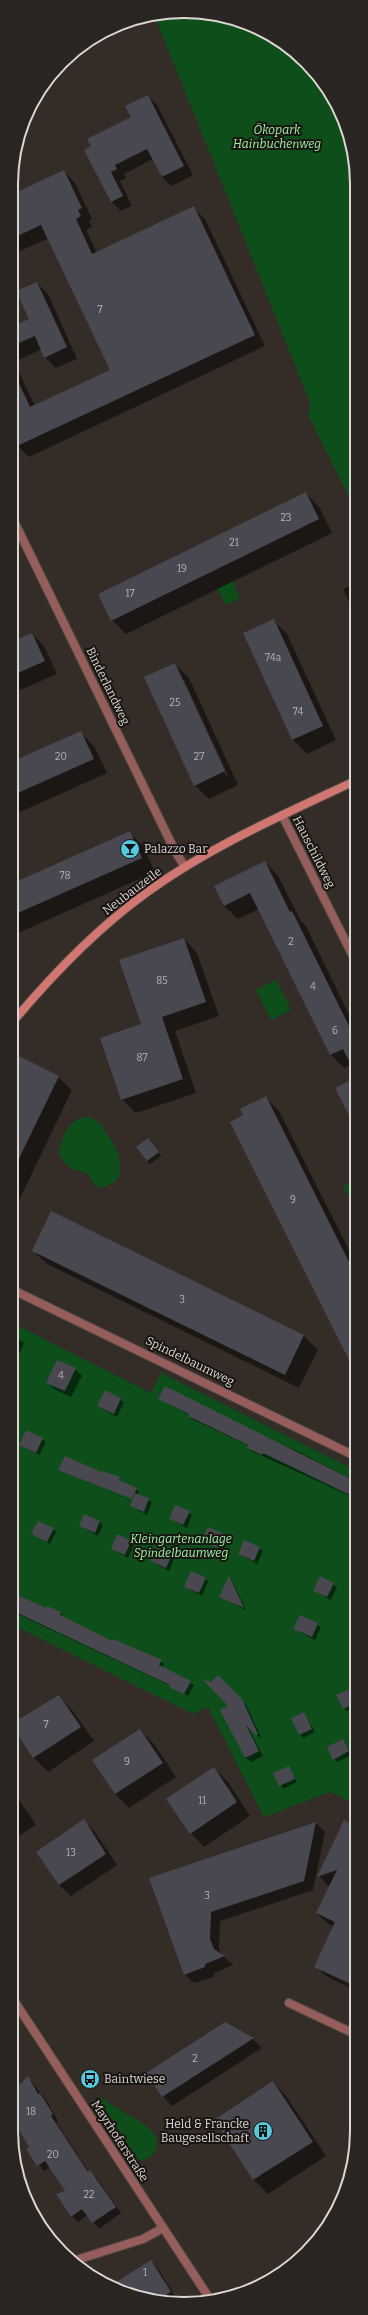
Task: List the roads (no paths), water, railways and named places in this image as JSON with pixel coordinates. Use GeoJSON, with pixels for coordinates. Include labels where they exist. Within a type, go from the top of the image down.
{"type":"FeatureCollection","features":[{"type":"Feature","properties":{"kind":"street","name":"Binderlandweg"},"geometry":{"type":"LineString","coordinates":[[18,528],[172,844],[185,867]]}},
{"type":"Feature","properties":{"kind":"street","name":"Neubauzeile"},"geometry":{"type":"LineString","coordinates":[[18,1015],[74,955],[110,922],[146,893],[185,867],[233,840],[350,783]]}},
{"type":"Feature","properties":{"kind":"street","name":"Hauschildweg"},"geometry":{"type":"LineString","coordinates":[[282,815],[350,950]]}},
{"type":"Feature","properties":{"kind":"street","name":"Spindelbaumweg"},"geometry":{"type":"LineString","coordinates":[[18,1292],[350,1454]]}},
{"type":"Feature","properties":{"kind":"street"},"geometry":{"type":"LineString","coordinates":[[289,2003],[350,2032]]}},
{"type":"Feature","properties":{"kind":"street","name":"Mayrhoferstraße"},"geometry":{"type":"LineString","coordinates":[[18,2007],[208,2296]]}},
{"type":"Feature","properties":{"kind":"street"},"geometry":{"type":"LineString","coordinates":[[79,2259],[143,2239],[163,2228]]}},
{"type":"Feature","properties":{"kind":"place","name":"Palazzo Bar"},"geometry":{"type":"Point","coordinates":[130,849]}},
{"type":"Feature","properties":{"kind":"place","name":"Baintwiese"},"geometry":{"type":"Point","coordinates":[90,2079]}},
{"type":"Feature","properties":{"kind":"place","name":"Held & Francke Baugesellschaft"},"geometry":{"type":"Point","coordinates":[263,2131]}},
{"type":"Feature","properties":{"kind":"park label","name":"Ökopark Hainbuchenweg"},"geometry":{"type":"Point","coordinates":[277,137]}},
{"type":"Feature","properties":{"kind":"park label","name":"Kleingartenanlage Spindelbaumweg"},"geometry":{"type":"Point","coordinates":[181,1546]}}]}
